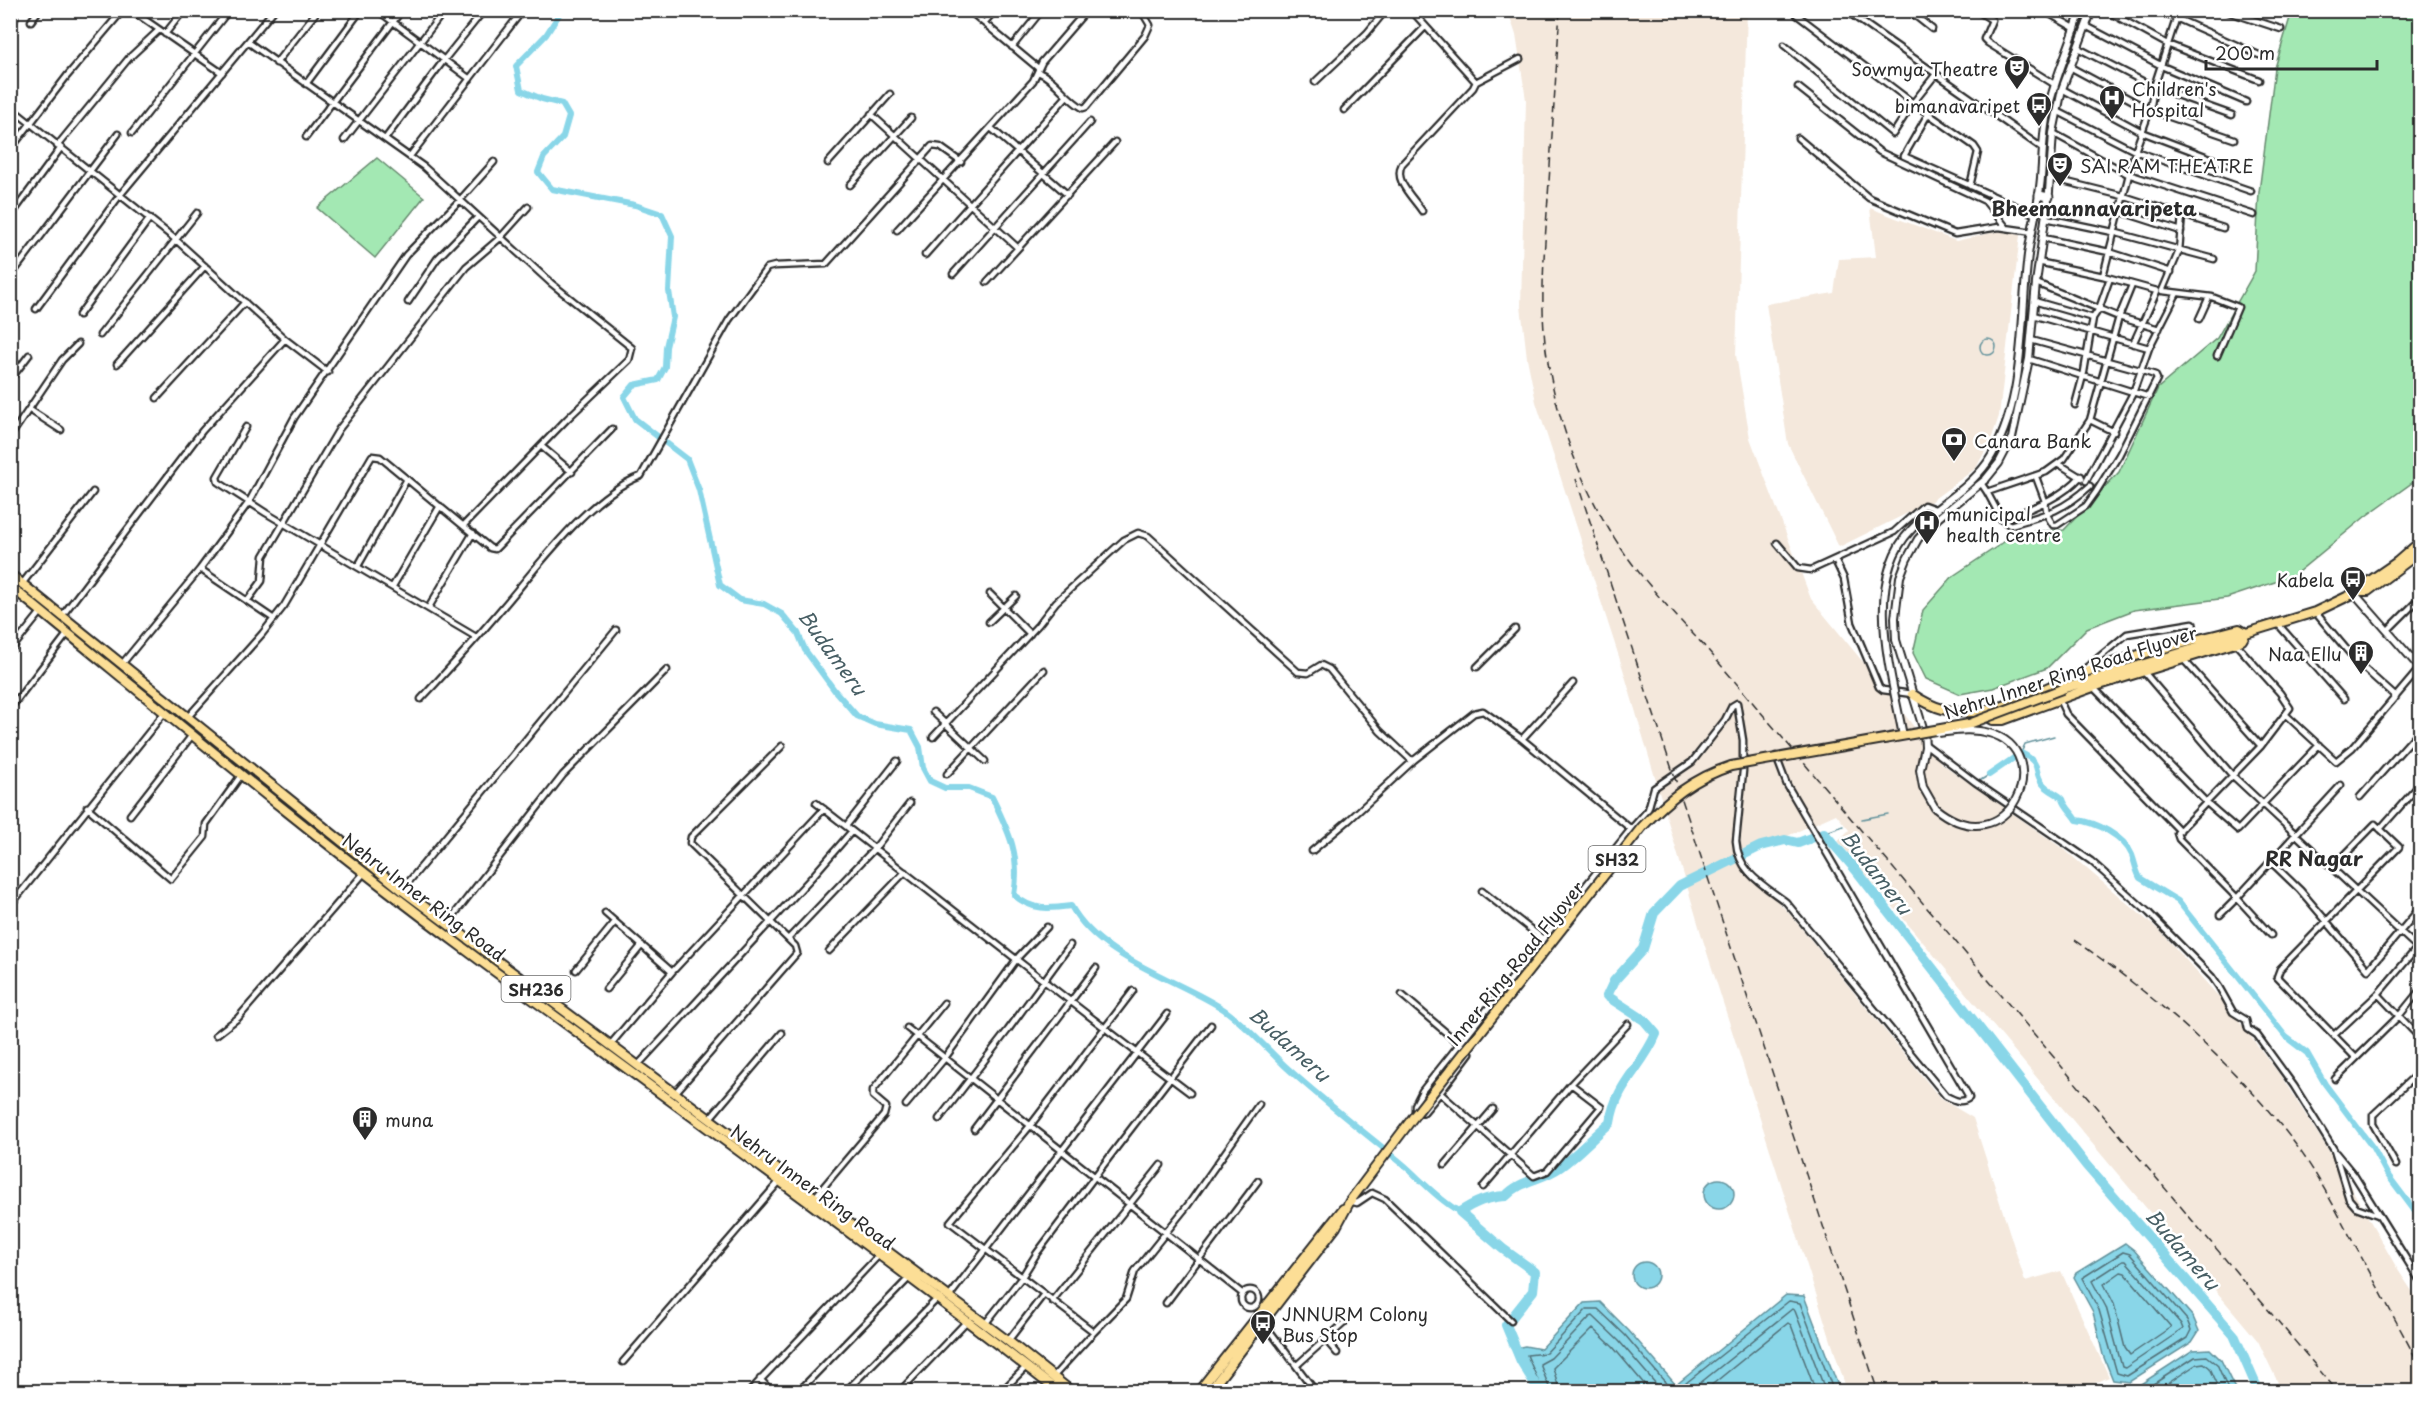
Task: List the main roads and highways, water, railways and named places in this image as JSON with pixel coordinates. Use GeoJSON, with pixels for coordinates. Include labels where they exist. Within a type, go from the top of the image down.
{"type":"FeatureCollection","features":[{"type":"Feature","properties":{"kind":"main road"},"geometry":{"type":"LineString","coordinates":[[2039,195],[2049,197]]}},
{"type":"Feature","properties":{"kind":"main road"},"geometry":{"type":"LineString","coordinates":[[1980,712],[1993,720],[2003,720],[2093,687],[2183,659],[2234,640],[2242,640],[2246,633],[2315,612],[2357,592],[2421,542]]}},
{"type":"Feature","properties":{"kind":"main road"},"geometry":{"type":"LineString","coordinates":[[2357,592],[2368,591],[2421,552]]}},
{"type":"Feature","properties":{"kind":"main road","name":"SH236"},"geometry":{"type":"LineString","coordinates":[[10,574],[402,890],[1008,1341],[1071,1392]]}},
{"type":"Feature","properties":{"kind":"main road","name":"Nehru Inner Ring Road"},"geometry":{"type":"LineString","coordinates":[[10,586],[366,872],[604,1052],[938,1298],[1057,1391]]}},
{"type":"Feature","properties":{"kind":"main road"},"geometry":{"type":"LineString","coordinates":[[1912,694],[1930,706],[1944,711],[1980,712],[2079,674],[2239,629],[2246,633]]}},
{"type":"Feature","properties":{"kind":"main road","name":"Nehru Inner Ring Road Flyover"},"geometry":{"type":"LineString","coordinates":[[1905,735],[1970,724],[2062,688],[2234,640]]}},
{"type":"Feature","properties":{"kind":"main road","name":"Inner Ring Road Flyover"},"geometry":{"type":"LineString","coordinates":[[1261,1318],[1336,1227],[1350,1201],[1415,1115],[1657,811],[1683,788],[1714,771],[1776,756],[1905,735]]}},
{"type":"Feature","properties":{"kind":"main road","name":"SH32"},"geometry":{"type":"LineString","coordinates":[[1198,1392],[1261,1318]]}},
{"type":"Feature","properties":{"kind":"main road","name":"SH32"},"geometry":{"type":"LineString","coordinates":[[1209,1392],[1261,1318]]}},
{"type":"Feature","properties":{"kind":"water"},"geometry":{"type":"Polygon","coordinates":[[[1719,1179],[1725,1180],[1733,1188],[1733,1200],[1725,1208],[1719,1209],[1713,1208],[1705,1200],[1704,1194],[1705,1188],[1713,1180],[1719,1179]]]}},
{"type":"Feature","properties":{"kind":"water"},"geometry":{"type":"Polygon","coordinates":[[[2125,1243],[2134,1250],[2193,1317],[2199,1331],[2192,1342],[2129,1382],[2113,1380],[2103,1355],[2093,1312],[2074,1277],[2076,1273],[2125,1243]]]}},
{"type":"Feature","properties":{"kind":"water"},"geometry":{"type":"Polygon","coordinates":[[[1645,1262],[1654,1266],[1658,1275],[1654,1284],[1645,1288],[1636,1284],[1632,1275],[1636,1266],[1645,1262]]]}},
{"type":"Feature","properties":{"kind":"water"},"geometry":{"type":"Polygon","coordinates":[[[1786,1295],[1804,1296],[1840,1391],[1538,1391],[1515,1348],[1525,1346],[1541,1349],[1584,1303],[1600,1302],[1629,1331],[1676,1385],[1786,1295]]]}},
{"type":"Feature","properties":{"kind":"water"},"geometry":{"type":"Polygon","coordinates":[[[2210,1349],[2221,1360],[2236,1391],[2130,1391],[2193,1350],[2210,1349]]]}},
{"type":"Feature","properties":{"kind":"waterway","name":"Budameru"},"geometry":{"type":"LineString","coordinates":[[562,10],[546,35],[516,66],[521,90],[562,104],[569,116],[563,137],[544,157],[538,172],[552,189],[635,205],[662,214],[672,236],[669,291],[673,317],[666,347],[665,367],[658,380],[634,385],[624,397],[635,419],[687,459],[699,490],[720,585],[740,600],[764,604],[782,614],[798,633],[805,650],[835,691],[857,716],[875,724],[911,730],[920,747],[923,768],[930,781],[945,788],[969,788],[992,797],[1008,833],[1015,856],[1014,895],[1027,904],[1041,908],[1071,906],[1084,924],[1118,953],[1228,1012],[1313,1091],[1460,1212]]}},
{"type":"Feature","properties":{"kind":"waterway"},"geometry":{"type":"LineString","coordinates":[[1985,339],[1991,339],[1996,347],[1994,353],[1985,355],[1980,350],[1980,344],[1985,339]]}},
{"type":"Feature","properties":{"kind":"waterway"},"geometry":{"type":"LineString","coordinates":[[2021,753],[2025,744],[2054,736]]}},
{"type":"Feature","properties":{"kind":"waterway"},"geometry":{"type":"LineString","coordinates":[[1989,775],[2021,753],[2033,761],[2043,784],[2063,799],[2077,820],[2101,827],[2123,842],[2132,855],[2140,878],[2178,901],[2286,1037],[2307,1053],[2325,1084],[2373,1148],[2387,1174],[2420,1218]]}},
{"type":"Feature","properties":{"kind":"waterway"},"geometry":{"type":"LineString","coordinates":[[1981,780],[1989,775]]}},
{"type":"Feature","properties":{"kind":"waterway"},"geometry":{"type":"LineString","coordinates":[[1862,819],[1888,814]]}},
{"type":"Feature","properties":{"kind":"waterway"},"geometry":{"type":"LineString","coordinates":[[1824,833],[1843,826]]}},
{"type":"Feature","properties":{"kind":"waterway","name":"Budameru"},"geometry":{"type":"LineString","coordinates":[[1540,1392],[1521,1361],[1506,1325],[1533,1291],[1535,1272],[1503,1249],[1460,1212],[1482,1201],[1506,1196],[1518,1187],[1560,1167],[1610,1123],[1618,1097],[1656,1034],[1644,1020],[1607,996],[1614,981],[1643,949],[1654,913],[1680,886],[1761,846],[1785,840],[1798,843],[1824,833],[1856,870],[2086,1165],[2234,1335],[2259,1392]]}},
{"type":"Feature","properties":{"kind":"railway"},"geometry":{"type":"LineString","coordinates":[[1560,10],[1544,251],[1545,342],[1554,391],[1568,440],[1587,487],[1610,531],[1656,593],[1708,650],[2338,1392]]}},
{"type":"Feature","properties":{"kind":"railway"},"geometry":{"type":"LineString","coordinates":[[1576,479],[1878,1392]]}},
{"type":"Feature","properties":{"kind":"railway"},"geometry":{"type":"LineString","coordinates":[[2075,940],[2133,983],[2189,1030],[2242,1081],[2290,1137],[2324,1188],[2420,1366]]}},
{"type":"Feature","properties":{"kind":"place","name":"Sowmya Theatre"},"geometry":{"type":"Point","coordinates":[2017,91]}},
{"type":"Feature","properties":{"kind":"place","name":"Children's Hospital"},"geometry":{"type":"Point","coordinates":[2112,121]}},
{"type":"Feature","properties":{"kind":"place","name":"bimanavaripet"},"geometry":{"type":"Point","coordinates":[2039,128]}},
{"type":"Feature","properties":{"kind":"place","name":"SAI RAM THEATRE"},"geometry":{"type":"Point","coordinates":[2060,188]}},
{"type":"Feature","properties":{"kind":"place","name":"Canara Bank"},"geometry":{"type":"Point","coordinates":[1954,463]}},
{"type":"Feature","properties":{"kind":"place","name":"municipal health centre"},"geometry":{"type":"Point","coordinates":[1927,546]}},
{"type":"Feature","properties":{"kind":"place","name":"Kabela"},"geometry":{"type":"Point","coordinates":[2353,602]}},
{"type":"Feature","properties":{"kind":"place","name":"Naa Ellu"},"geometry":{"type":"Point","coordinates":[2361,676]}},
{"type":"Feature","properties":{"kind":"place","name":"muna"},"geometry":{"type":"Point","coordinates":[365,1142]}},
{"type":"Feature","properties":{"kind":"place","name":"JNNURM Colony Bus Stop"},"geometry":{"type":"Point","coordinates":[1263,1346]}},
{"type":"Feature","properties":{"kind":"district","name":"Bheemannavaripeta"},"geometry":{"type":"Point","coordinates":[2094,208]}},
{"type":"Feature","properties":{"kind":"district","name":"RR Nagar"},"geometry":{"type":"Point","coordinates":[2314,858]}}]}
